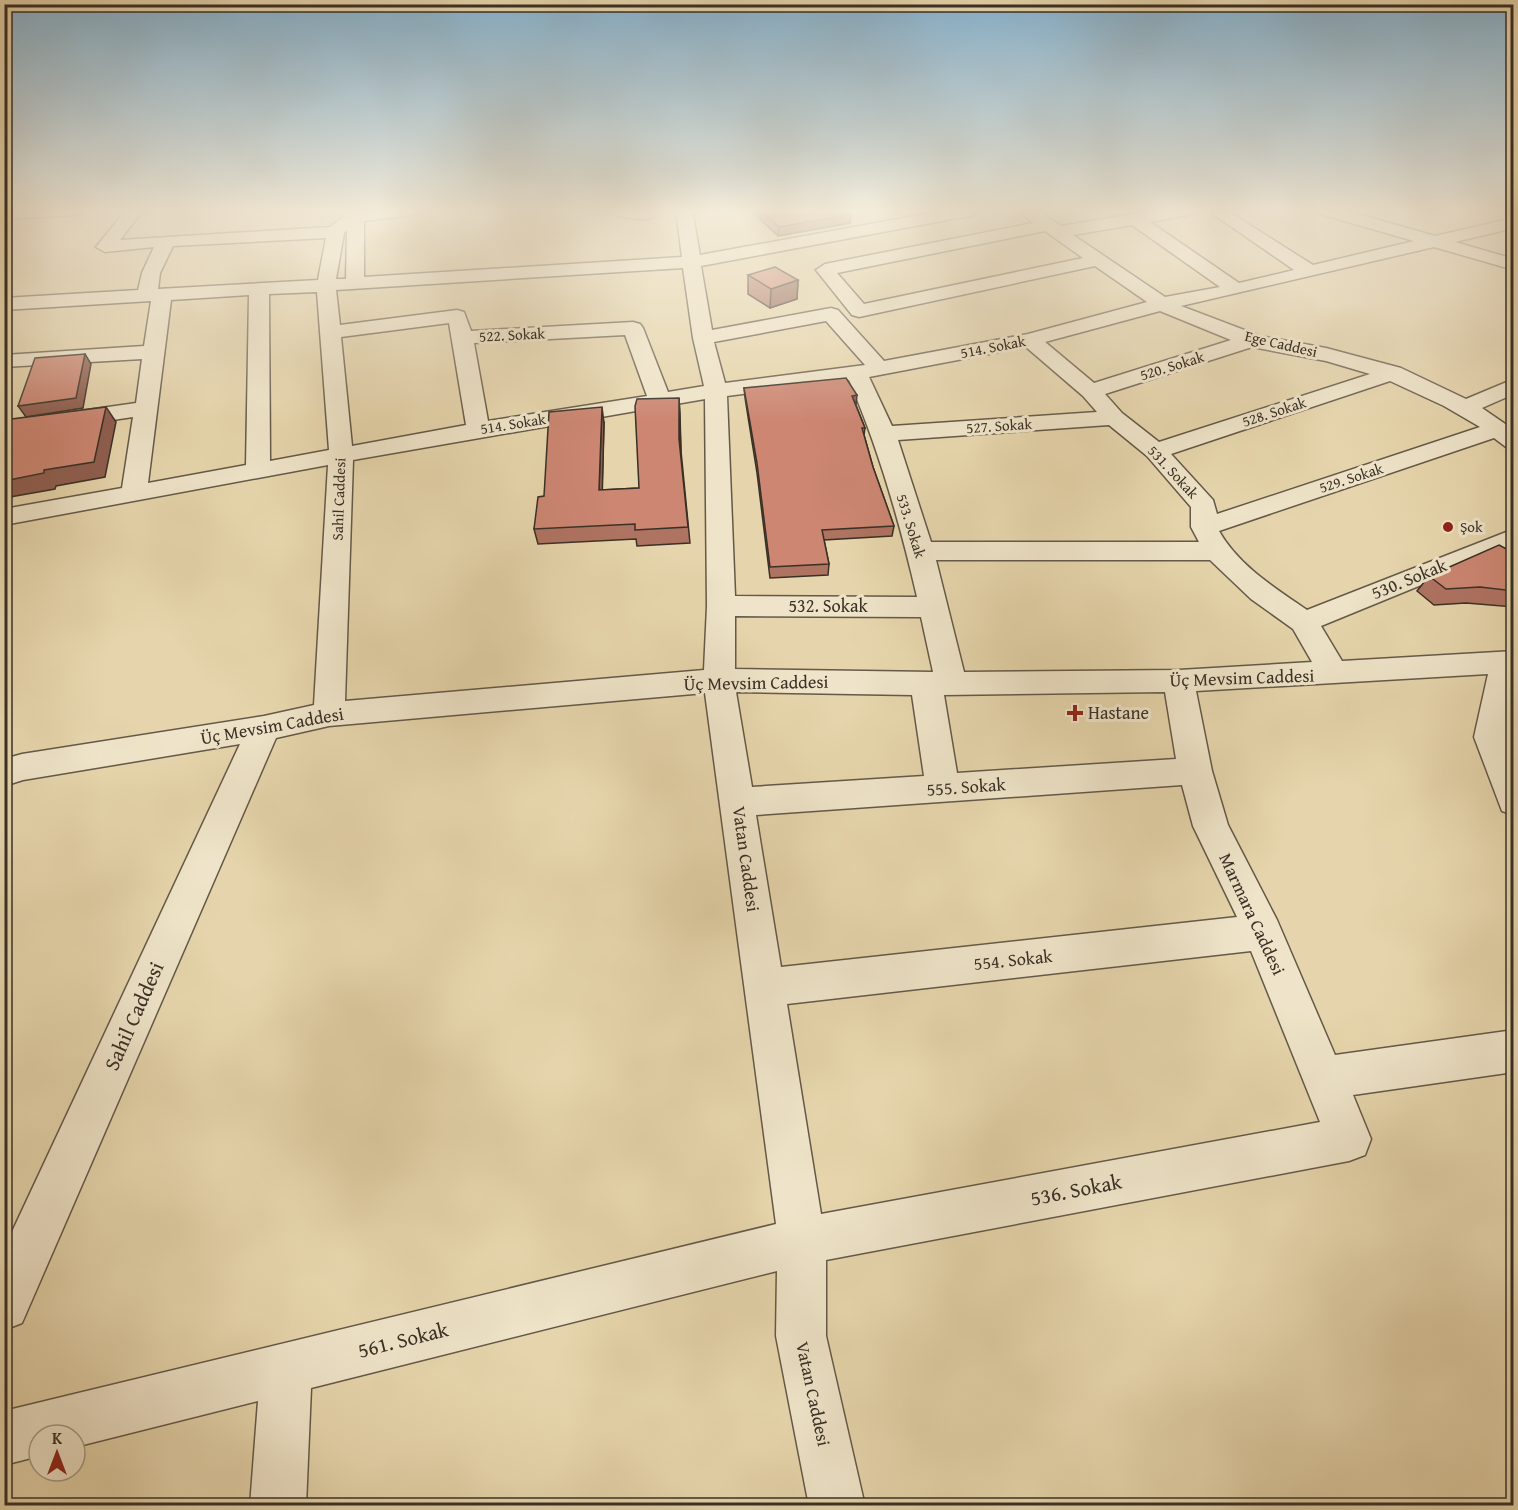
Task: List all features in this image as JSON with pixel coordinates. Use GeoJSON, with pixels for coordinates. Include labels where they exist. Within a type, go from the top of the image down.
{"type":"FeatureCollection","features":[{"type":"Feature","properties":{"kind":"street"},"geometry":{"type":"LineString","coordinates":[[134,493],[154,352],[155,296],[152,280]]}},
{"type":"Feature","properties":{"kind":"street","name":"Sahil Caddesi"},"geometry":{"type":"LineString","coordinates":[[327,280],[341,454],[329,714]]}},
{"type":"Feature","properties":{"kind":"street"},"geometry":{"type":"LineString","coordinates":[[4,304],[409,280]]}},
{"type":"Feature","properties":{"kind":"street","name":"Vatan Caddesi"},"geometry":{"type":"LineString","coordinates":[[695,280],[703,338],[716,391],[721,606],[719,680],[802,1241],[801,1336],[837,1506]]}},
{"type":"Feature","properties":{"kind":"street"},"geometry":{"type":"LineString","coordinates":[[834,280],[860,311],[1003,280]]}},
{"type":"Feature","properties":{"kind":"street","name":"Ege Caddesi"},"geometry":{"type":"LineString","coordinates":[[1128,280],[1162,304],[1184,315],[1252,340],[1335,356],[1393,373],[1464,408],[1506,436]]}},
{"type":"Feature","properties":{"kind":"street"},"geometry":{"type":"LineString","coordinates":[[1224,280],[1236,289]]}},
{"type":"Feature","properties":{"kind":"street","name":"514. Sokak"},"geometry":{"type":"LineString","coordinates":[[4,518],[478,430],[716,391],[867,370],[1030,340],[1162,304],[1271,280]]}},
{"type":"Feature","properties":{"kind":"street"},"geometry":{"type":"LineString","coordinates":[[258,470],[259,289]]}},
{"type":"Feature","properties":{"kind":"street","name":"533. Sokak"},"geometry":{"type":"LineString","coordinates":[[703,338],[831,314],[867,370],[934,607],[943,788]]}},
{"type":"Feature","properties":{"kind":"street","name":"522. Sokak"},"geometry":{"type":"LineString","coordinates":[[332,332],[457,316],[463,338],[633,328],[660,401]]}},
{"type":"Feature","properties":{"kind":"street"},"geometry":{"type":"LineString","coordinates":[[463,338],[478,430]]}},
{"type":"Feature","properties":{"kind":"street","name":"531. Sokak"},"geometry":{"type":"LineString","coordinates":[[1030,340],[1091,391],[1114,418],[1155,451],[1204,506],[1204,527],[1217,551],[1261,592],[1304,622],[1334,674]]}},
{"type":"Feature","properties":{"kind":"street","name":"520. Sokak"},"geometry":{"type":"LineString","coordinates":[[1091,391],[1252,340]]}},
{"type":"Feature","properties":{"kind":"street"},"geometry":{"type":"LineString","coordinates":[[4,361],[154,352]]}},
{"type":"Feature","properties":{"kind":"street","name":"528. Sokak"},"geometry":{"type":"LineString","coordinates":[[1155,451],[1393,373]]}},
{"type":"Feature","properties":{"kind":"street"},"geometry":{"type":"LineString","coordinates":[[1464,408],[1514,385]]}},
{"type":"Feature","properties":{"kind":"street"},"geometry":{"type":"LineString","coordinates":[[4,429],[145,408]]}},
{"type":"Feature","properties":{"kind":"street","name":"527. Sokak"},"geometry":{"type":"LineString","coordinates":[[884,434],[1114,418]]}},
{"type":"Feature","properties":{"kind":"street","name":"529. Sokak"},"geometry":{"type":"LineString","coordinates":[[1204,527],[1506,436]]}},
{"type":"Feature","properties":{"kind":"street","name":"530. Sokak"},"geometry":{"type":"LineString","coordinates":[[1304,622],[1514,537]]}},
{"type":"Feature","properties":{"kind":"street"},"geometry":{"type":"LineString","coordinates":[[920,551],[1217,551]]}},
{"type":"Feature","properties":{"kind":"street","name":"532. Sokak"},"geometry":{"type":"LineString","coordinates":[[721,606],[934,607]]}},
{"type":"Feature","properties":{"kind":"street"},"geometry":{"type":"LineString","coordinates":[[1510,662],[1490,737],[1514,801]]}},
{"type":"Feature","properties":{"kind":"street","name":"Üç Mevsim Caddesi"},"geometry":{"type":"LineString","coordinates":[[4,773],[22,767],[264,728],[329,714],[719,680],[939,683],[1179,681],[1334,674],[1510,662]]}},
{"type":"Feature","properties":{"kind":"street","name":"Marmara Caddesi"},"geometry":{"type":"LineString","coordinates":[[1179,681],[1195,771],[1211,826],[1263,933],[1349,1139]]}},
{"type":"Feature","properties":{"kind":"street","name":"Sahil Caddesi"},"geometry":{"type":"LineString","coordinates":[[4,1305],[264,728]]}},
{"type":"Feature","properties":{"kind":"street","name":"555. Sokak"},"geometry":{"type":"LineString","coordinates":[[738,802],[1195,771]]}},
{"type":"Feature","properties":{"kind":"street","name":"554. Sokak"},"geometry":{"type":"LineString","coordinates":[[764,987],[1263,933]]}},
{"type":"Feature","properties":{"kind":"street"},"geometry":{"type":"LineString","coordinates":[[1325,1078],[1514,1051]]}},
{"type":"Feature","properties":{"kind":"street","name":"536. Sokak"},"geometry":{"type":"LineString","coordinates":[[802,1241],[1349,1139]]}},
{"type":"Feature","properties":{"kind":"street","name":"561. Sokak"},"geometry":{"type":"LineString","coordinates":[[4,1438],[802,1241]]}},
{"type":"Feature","properties":{"kind":"street"},"geometry":{"type":"LineString","coordinates":[[279,1506],[286,1368]]}},
{"type":"Feature","properties":{"kind":"building"},"geometry":{"type":"Polygon","coordinates":[[[757,280],[797,280],[771,289],[757,280]]]}},
{"type":"Feature","properties":{"kind":"building"},"geometry":{"type":"Polygon","coordinates":[[[85,354],[76,398],[18,406],[35,358],[85,354]]]}},
{"type":"Feature","properties":{"kind":"building"},"geometry":{"type":"Polygon","coordinates":[[[846,378],[857,395],[852,396],[865,428],[862,428],[873,467],[894,526],[822,530],[829,564],[770,567],[757,463],[744,388],[846,378]]]}},
{"type":"Feature","properties":{"kind":"building"},"geometry":{"type":"Polygon","coordinates":[[[679,398],[679,439],[688,527],[635,530],[635,524],[534,529],[538,497],[544,496],[549,412],[602,407],[599,490],[639,488],[635,406],[637,399],[679,398]]]}},
{"type":"Feature","properties":{"kind":"building"},"geometry":{"type":"Polygon","coordinates":[[[106,407],[94,462],[44,470],[44,473],[4,481],[4,420],[106,407]]]}},
{"type":"Feature","properties":{"kind":"building"},"geometry":{"type":"Polygon","coordinates":[[[1499,545],[1514,553],[1514,591],[1480,587],[1446,589],[1429,576],[1499,545]]]}},
{"type":"Feature","properties":{"kind":"place","name":"Şok"},"geometry":{"type":"Point","coordinates":[1448,527]}},
{"type":"Feature","properties":{"kind":"place","name":"Hastane"},"geometry":{"type":"Point","coordinates":[1075,713]}}]}
